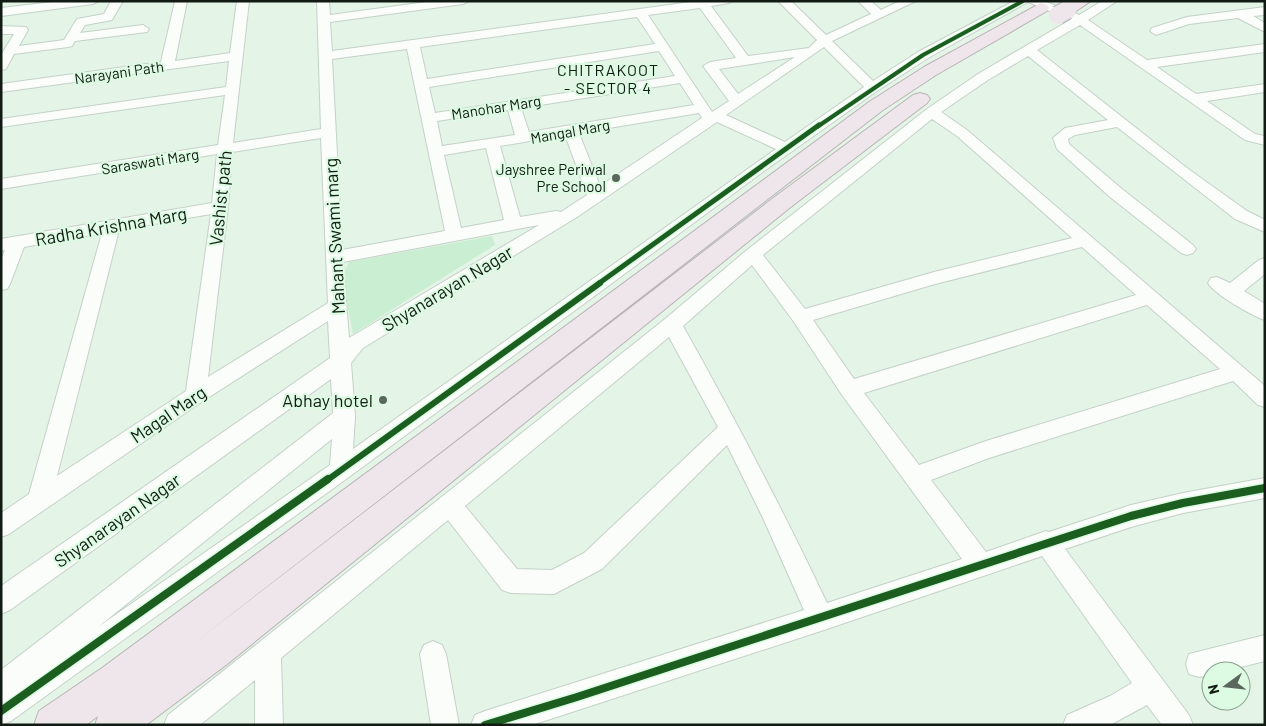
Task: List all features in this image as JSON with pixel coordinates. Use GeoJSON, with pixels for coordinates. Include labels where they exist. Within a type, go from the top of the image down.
{"type":"FeatureCollection","features":[{"type":"Feature","properties":{"kind":"highway"},"geometry":{"type":"LineString","coordinates":[[53,725],[115,681],[876,106],[930,71],[1054,7]]}},
{"type":"Feature","properties":{"kind":"highway"},"geometry":{"type":"LineString","coordinates":[[114,725],[221,646],[880,127],[1054,7]]}},
{"type":"Feature","properties":{"kind":"street"},"geometry":{"type":"LineString","coordinates":[[1,12],[93,1]]}},
{"type":"Feature","properties":{"kind":"street"},"geometry":{"type":"LineString","coordinates":[[10,51],[64,44],[72,38],[81,22],[108,17],[117,1]]}},
{"type":"Feature","properties":{"kind":"street"},"geometry":{"type":"LineString","coordinates":[[167,66],[180,1]]}},
{"type":"Feature","properties":{"kind":"street","name":"Vashist path"},"geometry":{"type":"LineString","coordinates":[[196,395],[220,207],[224,150],[243,1]]}},
{"type":"Feature","properties":{"kind":"street","name":"Mahant Swami marg"},"geometry":{"type":"LineString","coordinates":[[323,1],[334,258],[344,418],[341,470]]}},
{"type":"Feature","properties":{"kind":"street"},"geometry":{"type":"LineString","coordinates":[[324,19],[427,3],[463,1]]}},
{"type":"Feature","properties":{"kind":"street"},"geometry":{"type":"LineString","coordinates":[[326,56],[725,1]]}},
{"type":"Feature","properties":{"kind":"street"},"geometry":{"type":"LineString","coordinates":[[784,1],[818,45],[872,88]]}},
{"type":"Feature","properties":{"kind":"street"},"geometry":{"type":"LineString","coordinates":[[864,1],[879,15]]}},
{"type":"Feature","properties":{"kind":"street","name":"Shyanarayan Nagar"},"geometry":{"type":"LineString","coordinates":[[1,601],[340,362],[356,343],[571,213],[710,115],[737,102],[818,45],[910,1]]}},
{"type":"Feature","properties":{"kind":"street"},"geometry":{"type":"LineString","coordinates":[[1,711],[341,470],[786,148],[923,55],[1054,7],[1111,1]]}},
{"type":"Feature","properties":{"kind":"street"},"geometry":{"type":"LineString","coordinates":[[703,4],[745,61]]}},
{"type":"Feature","properties":{"kind":"street"},"geometry":{"type":"LineString","coordinates":[[178,725],[672,324],[753,254],[932,112],[983,77],[1029,50],[1054,7]]}},
{"type":"Feature","properties":{"kind":"street"},"geometry":{"type":"LineString","coordinates":[[1054,7],[1147,64],[1250,137],[1265,140]]}},
{"type":"Feature","properties":{"kind":"street"},"geometry":{"type":"LineString","coordinates":[[1156,31],[1187,21],[1265,11]]}},
{"type":"Feature","properties":{"kind":"street"},"geometry":{"type":"LineString","coordinates":[[641,13],[682,79],[710,115],[786,148]]}},
{"type":"Feature","properties":{"kind":"street"},"geometry":{"type":"LineString","coordinates":[[1240,14],[1265,28]]}},
{"type":"Feature","properties":{"kind":"street"},"geometry":{"type":"LineString","coordinates":[[1,30],[13,28],[22,30],[1,66]]}},
{"type":"Feature","properties":{"kind":"street"},"geometry":{"type":"LineString","coordinates":[[72,38],[143,29]]}},
{"type":"Feature","properties":{"kind":"street"},"geometry":{"type":"LineString","coordinates":[[413,45],[454,236]]}},
{"type":"Feature","properties":{"kind":"street"},"geometry":{"type":"LineString","coordinates":[[737,102],[710,66],[745,61],[818,45]]}},
{"type":"Feature","properties":{"kind":"street"},"geometry":{"type":"LineString","coordinates":[[422,84],[662,47]]}},
{"type":"Feature","properties":{"kind":"street"},"geometry":{"type":"LineString","coordinates":[[1147,64],[1265,48]]}},
{"type":"Feature","properties":{"kind":"street"},"geometry":{"type":"LineString","coordinates":[[1029,50],[1241,215],[1265,227]]}},
{"type":"Feature","properties":{"kind":"street","name":"Narayani Path"},"geometry":{"type":"LineString","coordinates":[[1,88],[237,56]]}},
{"type":"Feature","properties":{"kind":"street","name":"Manohar Marg"},"geometry":{"type":"LineString","coordinates":[[429,118],[682,79]]}},
{"type":"Feature","properties":{"kind":"street"},"geometry":{"type":"LineString","coordinates":[[1195,98],[1265,88]]}},
{"type":"Feature","properties":{"kind":"street"},"geometry":{"type":"LineString","coordinates":[[1,123],[233,90]]}},
{"type":"Feature","properties":{"kind":"street"},"geometry":{"type":"LineString","coordinates":[[512,105],[524,139]]}},
{"type":"Feature","properties":{"kind":"street"},"geometry":{"type":"LineString","coordinates":[[932,112],[962,133],[1237,372],[1265,399]]}},
{"type":"Feature","properties":{"kind":"street","name":"Mangal Marg"},"geometry":{"type":"LineString","coordinates":[[436,152],[571,131],[710,115]]}},
{"type":"Feature","properties":{"kind":"street"},"geometry":{"type":"LineString","coordinates":[[1120,122],[1070,131],[1060,138],[1062,146],[1103,182],[1187,249]]}},
{"type":"Feature","properties":{"kind":"street"},"geometry":{"type":"LineString","coordinates":[[571,131],[595,195]]}},
{"type":"Feature","properties":{"kind":"street","name":"Saraswati Marg"},"geometry":{"type":"LineString","coordinates":[[1,184],[329,132]]}},
{"type":"Feature","properties":{"kind":"street"},"geometry":{"type":"LineString","coordinates":[[492,144],[514,226]]}},
{"type":"Feature","properties":{"kind":"street","name":"Radha Krishna Marg"},"geometry":{"type":"LineString","coordinates":[[9,243],[220,207]]}},
{"type":"Feature","properties":{"kind":"street"},"geometry":{"type":"LineString","coordinates":[[334,258],[514,226],[571,213]]}},
{"type":"Feature","properties":{"kind":"street"},"geometry":{"type":"LineString","coordinates":[[39,501],[112,226]]}},
{"type":"Feature","properties":{"kind":"street"},"geometry":{"type":"LineString","coordinates":[[801,317],[934,278],[1084,240]]}},
{"type":"Feature","properties":{"kind":"street"},"geometry":{"type":"LineString","coordinates":[[1,284],[9,243]]}},
{"type":"Feature","properties":{"kind":"street"},"geometry":{"type":"LineString","coordinates":[[753,254],[801,317],[849,390],[981,564]]}},
{"type":"Feature","properties":{"kind":"street"},"geometry":{"type":"LineString","coordinates":[[1265,264],[1224,288],[1265,313]]}},
{"type":"Feature","properties":{"kind":"street"},"geometry":{"type":"LineString","coordinates":[[849,390],[1150,297]]}},
{"type":"Feature","properties":{"kind":"street","name":"Magal Marg"},"geometry":{"type":"LineString","coordinates":[[1,526],[196,395],[337,306]]}},
{"type":"Feature","properties":{"kind":"street"},"geometry":{"type":"LineString","coordinates":[[672,324],[730,429],[772,512],[821,618]]}},
{"type":"Feature","properties":{"kind":"street"},"geometry":{"type":"LineString","coordinates":[[916,476],[986,450],[1237,372]]}},
{"type":"Feature","properties":{"kind":"street"},"geometry":{"type":"LineString","coordinates":[[1,687],[344,418]]}},
{"type":"Feature","properties":{"kind":"street"},"geometry":{"type":"LineString","coordinates":[[449,504],[512,581],[554,582],[592,561],[730,429]]}},
{"type":"Feature","properties":{"kind":"street"},"geometry":{"type":"LineString","coordinates":[[485,725],[577,697],[741,642],[821,618],[1046,542],[1131,516],[1219,496],[1265,488]]}},
{"type":"Feature","properties":{"kind":"street"},"geometry":{"type":"LineString","coordinates":[[1046,542],[1179,725]]}},
{"type":"Feature","properties":{"kind":"street"},"geometry":{"type":"LineString","coordinates":[[1199,664],[1265,648]]}},
{"type":"Feature","properties":{"kind":"street"},"geometry":{"type":"LineString","coordinates":[[268,652],[269,725]]}},
{"type":"Feature","properties":{"kind":"street"},"geometry":{"type":"LineString","coordinates":[[432,654],[446,725]]}},
{"type":"Feature","properties":{"kind":"street"},"geometry":{"type":"LineString","coordinates":[[1077,725],[1120,706],[1151,687]]}},
{"type":"Feature","properties":{"kind":"green space"},"geometry":{"type":"Polygon","coordinates":[[[492,236],[495,245],[353,334],[342,277],[349,262],[492,236]]]}},
{"type":"Feature","properties":{"kind":"cycle path"},"geometry":{"type":"LineString","coordinates":[[1,711],[341,470],[754,171],[872,88],[923,55],[1023,1]]}},
{"type":"Feature","properties":{"kind":"cycle path"},"geometry":{"type":"LineString","coordinates":[[485,725],[577,697],[1131,516],[1183,503],[1265,488]]}},
{"type":"Feature","properties":{"kind":"place","name":"Jayshree Periwal Pre School"},"geometry":{"type":"Point","coordinates":[616,178]}},
{"type":"Feature","properties":{"kind":"place","name":"Abhay hotel"},"geometry":{"type":"Point","coordinates":[383,400]}},
{"type":"Feature","properties":{"kind":"district","name":"CHITRAKOOT - SECTOR 4"},"geometry":{"type":"Point","coordinates":[608,78]}}]}
